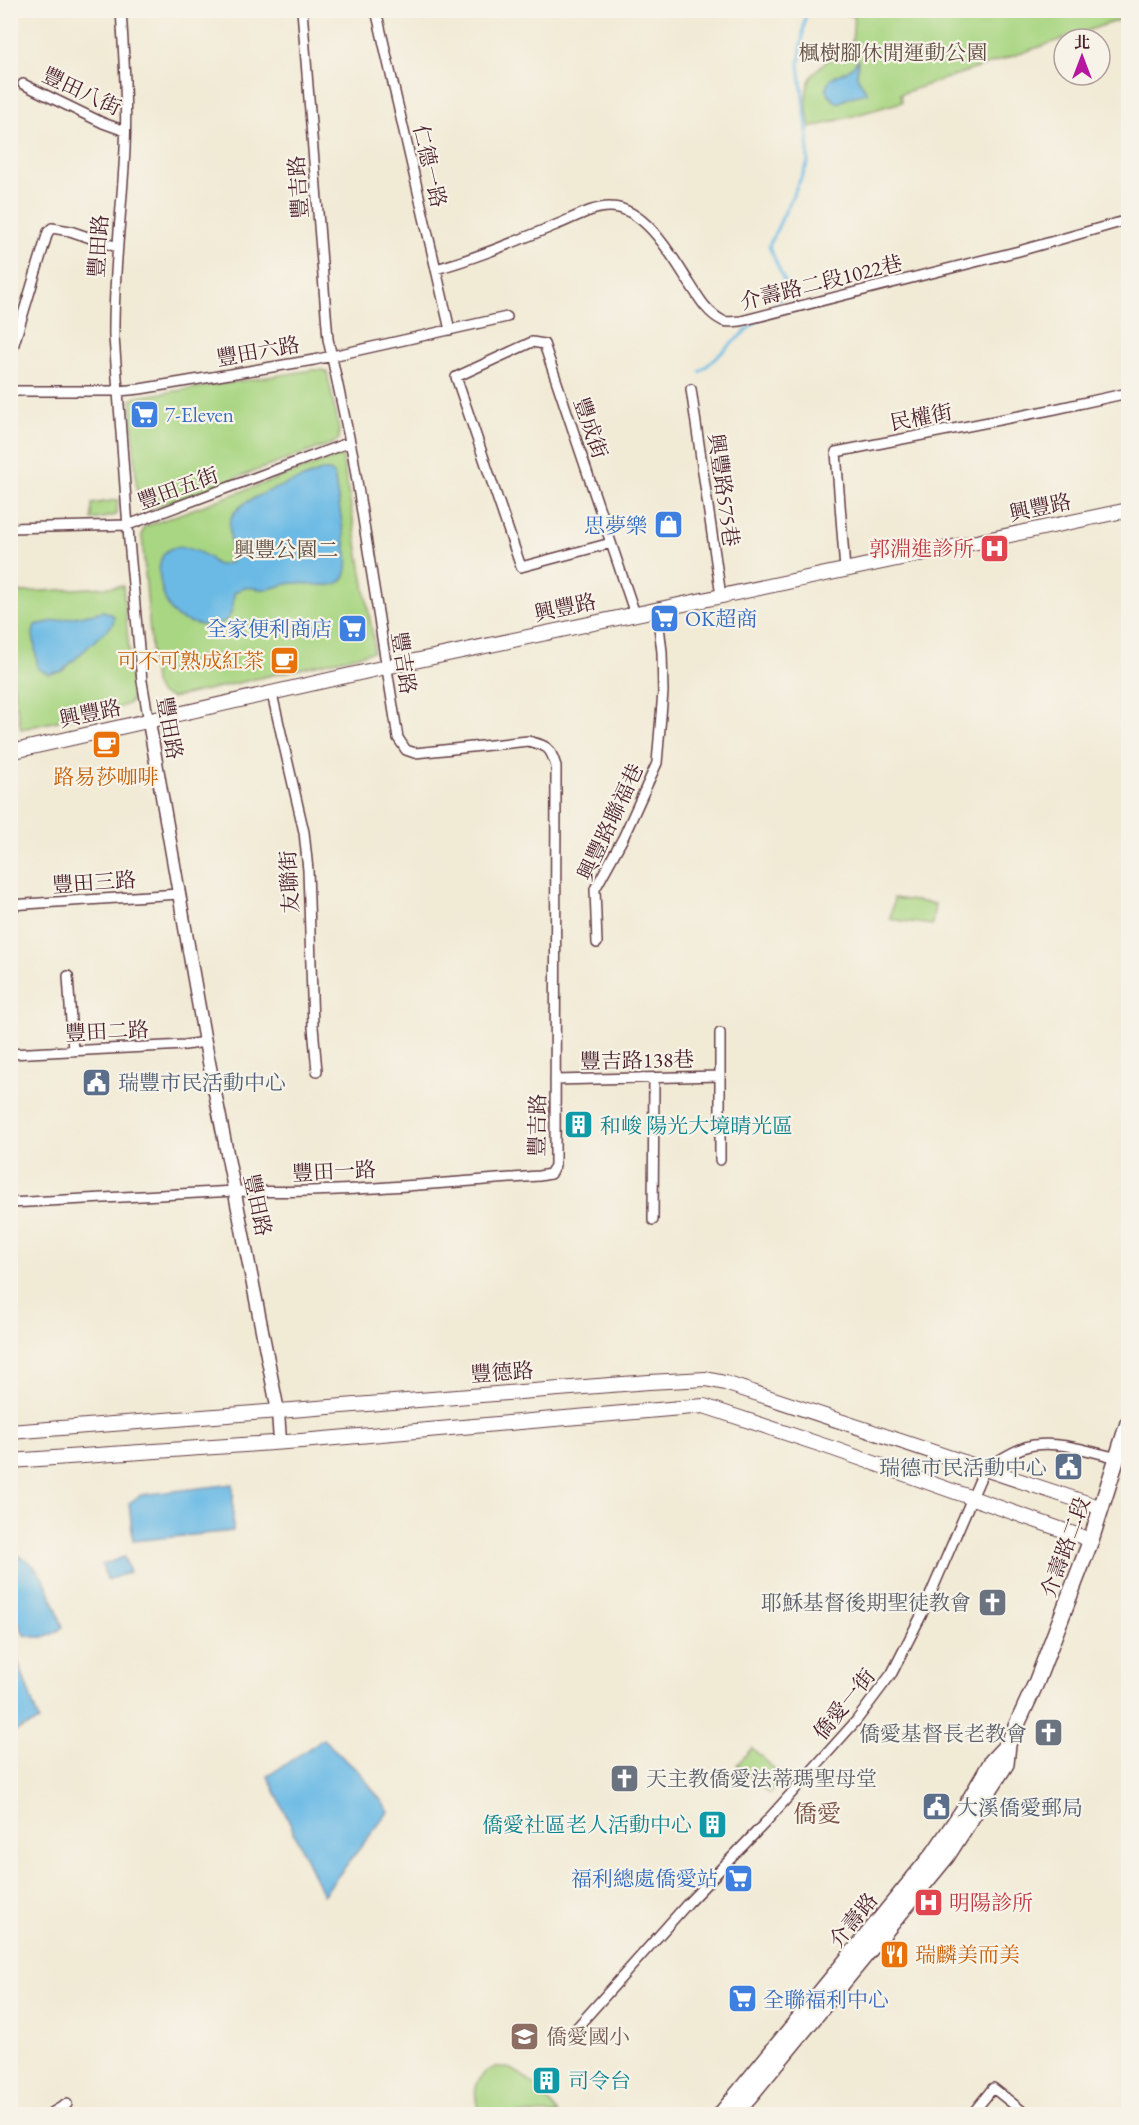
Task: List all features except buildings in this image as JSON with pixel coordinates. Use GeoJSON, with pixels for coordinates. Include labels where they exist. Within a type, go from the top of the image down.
{"type":"FeatureCollection","features":[{"type":"Feature","properties":{"kind":"main road","name":"興豐路"},"geometry":{"type":"LineString","coordinates":[[10,752],[386,667],[1128,510]]}},
{"type":"Feature","properties":{"kind":"main road","name":"豐德路"},"geometry":{"type":"LineString","coordinates":[[10,1432],[706,1379],[725,1383],[1102,1508]]}},
{"type":"Feature","properties":{"kind":"main road"},"geometry":{"type":"LineString","coordinates":[[10,1461],[280,1442],[704,1406],[1091,1540]]}},
{"type":"Feature","properties":{"kind":"main road","name":"介壽路二段"},"geometry":{"type":"LineString","coordinates":[[1036,1683],[1091,1540],[1128,1423]]}},
{"type":"Feature","properties":{"kind":"main road","name":"介壽路"},"geometry":{"type":"LineString","coordinates":[[721,2115],[934,1853],[966,1806],[992,1761],[1008,1744],[1036,1683]]}},
{"type":"Feature","properties":{"kind":"main road","name":"介壽路"},"geometry":{"type":"LineString","coordinates":[[735,2115],[947,1856],[1006,1764],[1008,1744]]}},
{"type":"Feature","properties":{"kind":"street","name":"豐田路"},"geometry":{"type":"LineString","coordinates":[[121,10],[125,131],[114,307],[128,525],[142,681],[205,1042],[278,1411],[280,1442]]}},
{"type":"Feature","properties":{"kind":"street","name":"豐吉路"},"geometry":{"type":"LineString","coordinates":[[302,10],[328,339],[350,442],[398,738],[406,750],[415,753],[528,741],[545,746],[551,751],[556,766],[556,1154],[555,1166],[550,1174]]}},
{"type":"Feature","properties":{"kind":"street","name":"仁德一路"},"geometry":{"type":"LineString","coordinates":[[376,10],[450,330]]}},
{"type":"Feature","properties":{"kind":"street","name":"豐田八街"},"geometry":{"type":"LineString","coordinates":[[23,84],[103,123],[125,131]]}},
{"type":"Feature","properties":{"kind":"street","name":"介壽路二段1022巷"},"geometry":{"type":"LineString","coordinates":[[436,269],[593,211],[611,207],[629,211],[644,220],[667,249],[701,303],[713,315],[725,322],[741,321],[1008,254],[1128,220]]}},
{"type":"Feature","properties":{"kind":"street"},"geometry":{"type":"LineString","coordinates":[[10,357],[48,232],[52,228],[70,231],[117,247]]}},
{"type":"Feature","properties":{"kind":"street","name":"豐田六路"},"geometry":{"type":"LineString","coordinates":[[10,390],[119,391],[331,356],[507,317]]}},
{"type":"Feature","properties":{"kind":"street","name":"豐成街"},"geometry":{"type":"LineString","coordinates":[[611,543],[520,567],[456,377],[532,342],[544,344],[635,614]]}},
{"type":"Feature","properties":{"kind":"street","name":"興豐路575巷"},"geometry":{"type":"LineString","coordinates":[[691,389],[721,596]]}},
{"type":"Feature","properties":{"kind":"street","name":"民權街"},"geometry":{"type":"LineString","coordinates":[[845,570],[836,452],[1128,393]]}},
{"type":"Feature","properties":{"kind":"street","name":"豐田五街"},"geometry":{"type":"LineString","coordinates":[[10,528],[128,525],[350,442]]}},
{"type":"Feature","properties":{"kind":"street","name":"興豐路聯福巷"},"geometry":{"type":"LineString","coordinates":[[597,943],[595,889],[623,838],[657,763],[663,692],[662,652],[657,609]]}},
{"type":"Feature","properties":{"kind":"street","name":"友聯街"},"geometry":{"type":"LineString","coordinates":[[272,694],[304,831],[308,870],[313,1027],[317,1071]]}},
{"type":"Feature","properties":{"kind":"street","name":"豐田三路"},"geometry":{"type":"LineString","coordinates":[[10,905],[179,894]]}},
{"type":"Feature","properties":{"kind":"street"},"geometry":{"type":"LineString","coordinates":[[68,976],[73,1051]]}},
{"type":"Feature","properties":{"kind":"street"},"geometry":{"type":"LineString","coordinates":[[720,1033],[720,1161]]}},
{"type":"Feature","properties":{"kind":"street","name":"豐田二路"},"geometry":{"type":"LineString","coordinates":[[10,1054],[205,1042]]}},
{"type":"Feature","properties":{"kind":"street","name":"豐吉路138巷"},"geometry":{"type":"LineString","coordinates":[[555,1080],[719,1076]]}},
{"type":"Feature","properties":{"kind":"street"},"geometry":{"type":"LineString","coordinates":[[653,1221],[654,1078]]}},
{"type":"Feature","properties":{"kind":"street","name":"豐田一路"},"geometry":{"type":"LineString","coordinates":[[10,1203],[235,1191],[267,1192],[407,1186],[550,1174]]}},
{"type":"Feature","properties":{"kind":"street"},"geometry":{"type":"LineString","coordinates":[[973,1498],[984,1470],[1002,1458],[1032,1445],[1062,1445],[1118,1458]]}},
{"type":"Feature","properties":{"kind":"street","name":"僑愛一街"},"geometry":{"type":"LineString","coordinates":[[572,2033],[856,1721],[892,1673],[922,1614],[973,1498]]}},
{"type":"Feature","properties":{"kind":"street"},"geometry":{"type":"LineString","coordinates":[[972,2115],[993,2088],[1026,2115]]}},
{"type":"Feature","properties":{"kind":"street"},"geometry":{"type":"LineString","coordinates":[[50,2115],[67,2104]]}},
{"type":"Feature","properties":{"kind":"green space","name":"楓樹腳休閒運動公園"},"geometry":{"type":"Polygon","coordinates":[[[834,11],[1128,11],[1128,17],[1098,27],[1052,27],[1052,43],[900,94],[902,102],[810,128],[806,96],[808,85],[818,69],[852,43],[854,16],[834,11]]]}},
{"type":"Feature","properties":{"kind":"green space"},"geometry":{"type":"Polygon","coordinates":[[[313,370],[327,372],[339,439],[147,510],[141,507],[137,493],[131,400],[137,397],[313,370]]]}},
{"type":"Feature","properties":{"kind":"green space","name":"興豐公園二"},"geometry":{"type":"Polygon","coordinates":[[[342,455],[374,643],[373,652],[172,698],[159,693],[154,683],[142,535],[144,527],[342,455]]]}},
{"type":"Feature","properties":{"kind":"green space"},"geometry":{"type":"Polygon","coordinates":[[[118,500],[116,515],[92,520],[92,504],[118,500]]]}},
{"type":"Feature","properties":{"kind":"green space"},"geometry":{"type":"Polygon","coordinates":[[[123,586],[133,694],[130,703],[21,729],[11,674],[10,593],[123,586]]]}},
{"type":"Feature","properties":{"kind":"green space"},"geometry":{"type":"Polygon","coordinates":[[[894,898],[935,904],[932,925],[890,919],[894,898]]]}},
{"type":"Feature","properties":{"kind":"green space"},"geometry":{"type":"Polygon","coordinates":[[[752,1748],[783,1777],[769,1793],[737,1765],[752,1748]]]}},
{"type":"Feature","properties":{"kind":"green space"},"geometry":{"type":"Polygon","coordinates":[[[496,2067],[505,2067],[523,2076],[559,2114],[483,2114],[476,2100],[476,2087],[483,2075],[496,2067]]]}},
{"type":"Feature","properties":{"kind":"water"},"geometry":{"type":"Polygon","coordinates":[[[858,60],[857,76],[867,93],[838,103],[828,95],[828,84],[830,80],[848,70],[858,60]]]}},
{"type":"Feature","properties":{"kind":"water"},"geometry":{"type":"Polygon","coordinates":[[[321,471],[330,471],[334,474],[347,554],[345,576],[340,582],[334,585],[293,583],[269,589],[242,588],[234,593],[233,607],[227,619],[215,625],[191,623],[172,612],[165,598],[160,578],[161,559],[166,552],[177,547],[187,548],[204,555],[217,564],[232,562],[230,521],[234,512],[255,497],[321,471]]]}},
{"type":"Feature","properties":{"kind":"water"},"geometry":{"type":"Polygon","coordinates":[[[104,611],[114,616],[113,624],[62,671],[49,674],[38,669],[33,634],[35,625],[104,611]]]}},
{"type":"Feature","properties":{"kind":"water"},"geometry":{"type":"Polygon","coordinates":[[[233,1484],[233,1531],[133,1541],[129,1503],[141,1495],[233,1484]]]}},
{"type":"Feature","properties":{"kind":"water"},"geometry":{"type":"Polygon","coordinates":[[[18,1555],[35,1568],[41,1576],[56,1607],[63,1627],[49,1636],[24,1635],[11,1605],[11,1558],[18,1555]]]}},
{"type":"Feature","properties":{"kind":"water"},"geometry":{"type":"Polygon","coordinates":[[[124,1557],[130,1572],[107,1580],[102,1565],[124,1557]]]}},
{"type":"Feature","properties":{"kind":"water"},"geometry":{"type":"Polygon","coordinates":[[[15,1653],[39,1721],[11,1733],[11,1655],[15,1653]]]}},
{"type":"Feature","properties":{"kind":"water"},"geometry":{"type":"Polygon","coordinates":[[[323,1739],[361,1774],[389,1811],[323,1895],[268,1776],[323,1739]]]}},
{"type":"Feature","properties":{"kind":"waterway"},"geometry":{"type":"LineString","coordinates":[[768,311],[789,292],[769,246],[808,163],[808,137],[799,65],[806,10]]}},
{"type":"Feature","properties":{"kind":"waterway"},"geometry":{"type":"LineString","coordinates":[[700,372],[759,319]]}},
{"type":"Feature","properties":{"kind":"place","name":"7-Eleven"},"geometry":{"type":"Point","coordinates":[144,414]}},
{"type":"Feature","properties":{"kind":"place","name":"思夢樂"},"geometry":{"type":"Point","coordinates":[668,525]}},
{"type":"Feature","properties":{"kind":"place","name":"郭淵進診所"},"geometry":{"type":"Point","coordinates":[995,548]}},
{"type":"Feature","properties":{"kind":"place","name":"OK超商"},"geometry":{"type":"Point","coordinates":[664,618]}},
{"type":"Feature","properties":{"kind":"place","name":"全家便利商店"},"geometry":{"type":"Point","coordinates":[353,628]}},
{"type":"Feature","properties":{"kind":"place","name":"可不可熟成紅茶"},"geometry":{"type":"Point","coordinates":[285,660]}},
{"type":"Feature","properties":{"kind":"place","name":"路易莎咖啡"},"geometry":{"type":"Point","coordinates":[106,745]}},
{"type":"Feature","properties":{"kind":"place","name":"瑞豐市民活動中心"},"geometry":{"type":"Point","coordinates":[97,1082]}},
{"type":"Feature","properties":{"kind":"place","name":"和峻 陽光大境晴光區"},"geometry":{"type":"Point","coordinates":[579,1125]}},
{"type":"Feature","properties":{"kind":"place","name":"瑞德市民活動中心"},"geometry":{"type":"Point","coordinates":[1068,1467]}},
{"type":"Feature","properties":{"kind":"place","name":"耶穌基督後期聖徒教會"},"geometry":{"type":"Point","coordinates":[992,1602]}},
{"type":"Feature","properties":{"kind":"place","name":"僑愛基督長老教會"},"geometry":{"type":"Point","coordinates":[1048,1733]}},
{"type":"Feature","properties":{"kind":"place","name":"天主教僑愛法蒂瑪聖母堂"},"geometry":{"type":"Point","coordinates":[625,1778]}},
{"type":"Feature","properties":{"kind":"place","name":"大溪僑愛郵局"},"geometry":{"type":"Point","coordinates":[936,1807]}},
{"type":"Feature","properties":{"kind":"place","name":"僑愛社區老人活動中心"},"geometry":{"type":"Point","coordinates":[713,1824]}},
{"type":"Feature","properties":{"kind":"place","name":"福利總處僑愛站"},"geometry":{"type":"Point","coordinates":[739,1878]}},
{"type":"Feature","properties":{"kind":"place","name":"明陽診所"},"geometry":{"type":"Point","coordinates":[928,1902]}},
{"type":"Feature","properties":{"kind":"place","name":"瑞麟美而美"},"geometry":{"type":"Point","coordinates":[894,1954]}},
{"type":"Feature","properties":{"kind":"place","name":"全聯福利中心"},"geometry":{"type":"Point","coordinates":[742,1999]}},
{"type":"Feature","properties":{"kind":"place","name":"僑愛國小"},"geometry":{"type":"Point","coordinates":[525,2036]}},
{"type":"Feature","properties":{"kind":"place","name":"司令台"},"geometry":{"type":"Point","coordinates":[547,2080]}},
{"type":"Feature","properties":{"kind":"district","name":"僑愛"},"geometry":{"type":"Point","coordinates":[817,1813]}}]}
